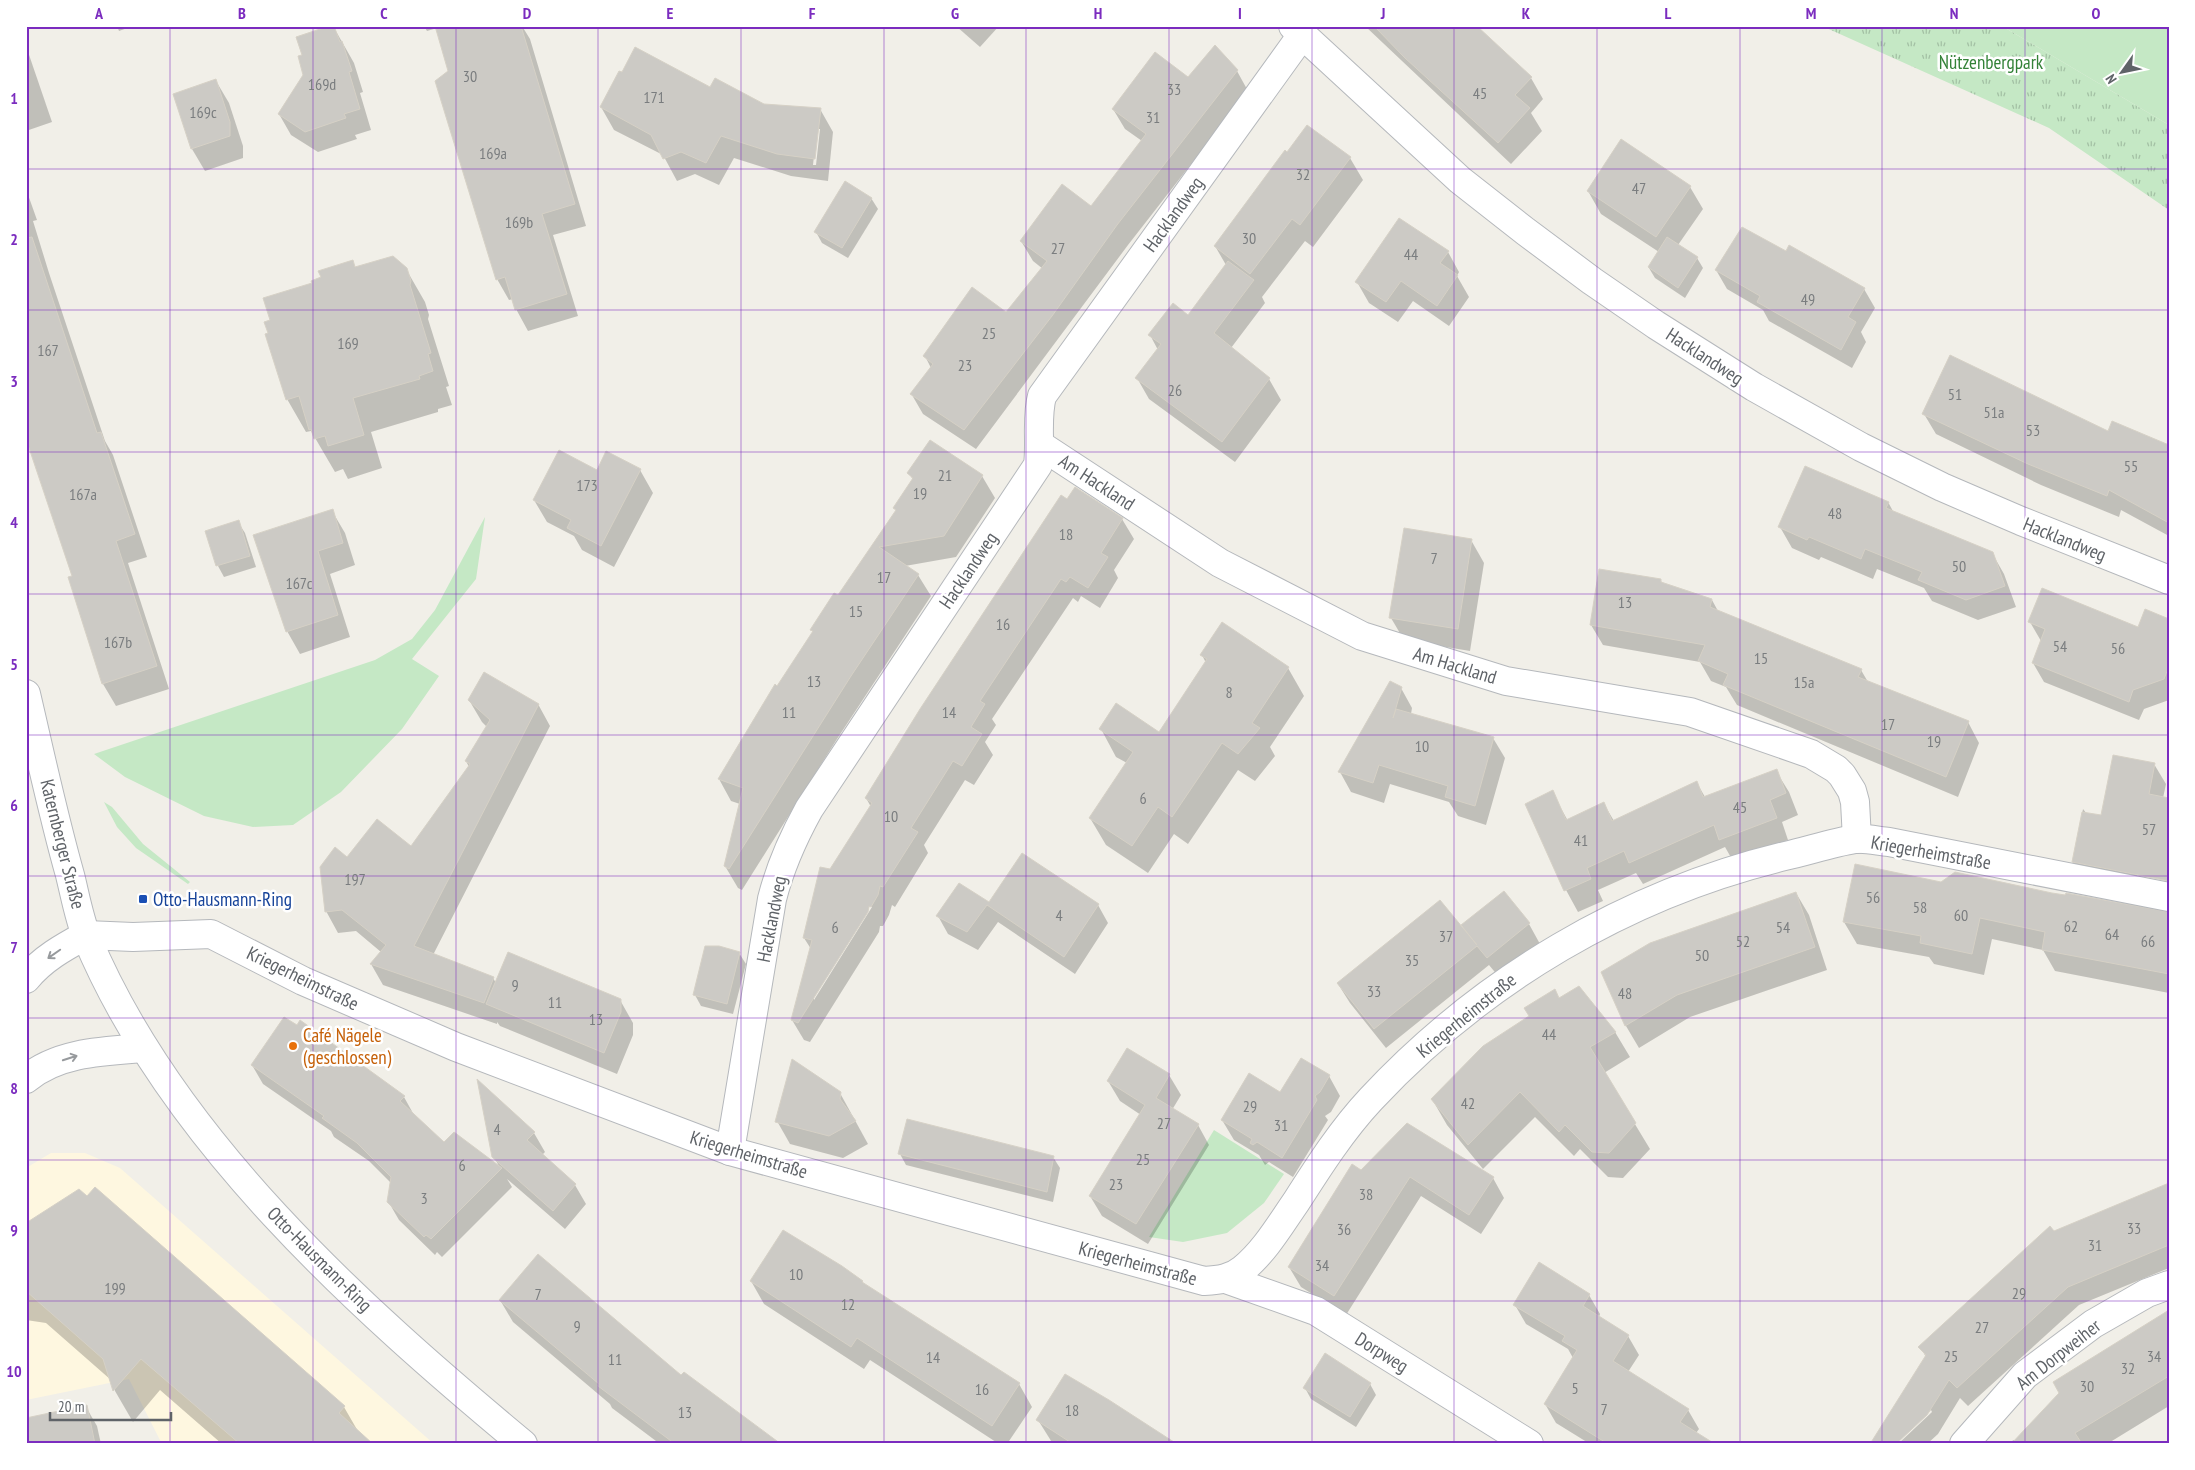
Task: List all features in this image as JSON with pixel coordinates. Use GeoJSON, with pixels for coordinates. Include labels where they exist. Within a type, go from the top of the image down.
{"type":"FeatureCollection","features":[{"type":"Feature","properties":{"kind":"street","name":"Hacklandweg"},"geometry":{"type":"LineString","coordinates":[[730,1151],[772,899],[778,873],[787,852],[809,809],[1038,465],[1040,445],[1039,408],[1042,396],[1298,31],[1460,180],[1525,231],[1592,281],[1746,382],[1861,446],[1942,487],[2038,529],[2169,580]]}},
{"type":"Feature","properties":{"kind":"street","name":"Am Hackland"},"geometry":{"type":"LineString","coordinates":[[1040,445],[1220,563],[1362,636],[1506,681],[1690,712],[1811,754],[1836,769],[1852,791],[1855,802],[1857,839]]}},
{"type":"Feature","properties":{"kind":"street","name":"Katernberger Straße"},"geometry":{"type":"LineString","coordinates":[[26,694],[61,843],[86,935],[111,989],[144,1048]]}},
{"type":"Feature","properties":{"kind":"street","name":"Kriegerheimstraße"},"geometry":{"type":"LineString","coordinates":[[86,935],[152,937],[211,934],[303,981],[456,1047],[730,1151],[1204,1281],[1226,1279],[1243,1269],[1273,1236],[1331,1148],[1370,1100],[1407,1062],[1491,992],[1546,955],[1611,918],[1742,866],[1857,839],[1889,842],[2169,897]]}},
{"type":"Feature","properties":{"kind":"street","name":"Katernberger Straße"},"geometry":{"type":"LineString","coordinates":[[26,979],[33,970],[50,956],[86,935]]}},
{"type":"Feature","properties":{"kind":"street"},"geometry":{"type":"LineString","coordinates":[[26,1080],[47,1067],[72,1057],[106,1051],[144,1048]]}},
{"type":"Feature","properties":{"kind":"street","name":"Otto-Hausmann-Ring"},"geometry":{"type":"LineString","coordinates":[[144,1048],[194,1118],[281,1222],[365,1305],[523,1444]]}},
{"type":"Feature","properties":{"kind":"street","name":"Dorpweg"},"geometry":{"type":"LineString","coordinates":[[1226,1279],[1316,1311],[1529,1444]]}},
{"type":"Feature","properties":{"kind":"street","name":"Am Dorpweiher"},"geometry":{"type":"LineString","coordinates":[[1964,1444],[2025,1375],[2093,1324],[2147,1293],[2169,1285]]}},
{"type":"Feature","properties":{"kind":"shaded area"},"geometry":{"type":"Polygon","coordinates":[[[51,1153],[85,1153],[120,1168],[434,1444],[162,1444],[129,1379],[26,1400],[26,1168],[51,1153]]]}},
{"type":"Feature","properties":{"kind":"green space","name":"Nützenbergpark"},"geometry":{"type":"Polygon","coordinates":[[[1822,26],[2002,26],[2169,125],[2169,210],[2049,128],[1822,26]]]}},
{"type":"Feature","properties":{"kind":"green space"},"geometry":{"type":"Polygon","coordinates":[[[2002,26],[2169,26],[2169,125],[2002,26]]]}},
{"type":"Feature","properties":{"kind":"green space"},"geometry":{"type":"Polygon","coordinates":[[[485,517],[476,579],[412,659],[439,676],[402,729],[341,792],[293,825],[253,827],[204,816],[125,777],[94,754],[375,660],[412,639],[435,610],[485,517]]]}},
{"type":"Feature","properties":{"kind":"green space"},"geometry":{"type":"Polygon","coordinates":[[[104,802],[112,807],[143,844],[190,882],[188,884],[136,848],[117,827],[104,802]]]}},
{"type":"Feature","properties":{"kind":"green space"},"geometry":{"type":"Polygon","coordinates":[[[1214,1130],[1284,1174],[1264,1203],[1227,1233],[1183,1242],[1149,1237],[1214,1130]]]}},
{"type":"Feature","properties":{"kind":"building"},"geometry":{"type":"Polygon","coordinates":[[[334,26],[340,42],[342,41],[352,71],[349,72],[360,109],[344,114],[346,118],[305,132],[278,114],[303,75],[298,56],[302,55],[296,37],[334,26]]]}},
{"type":"Feature","properties":{"kind":"building"},"geometry":{"type":"Polygon","coordinates":[[[435,26],[521,26],[575,204],[542,214],[567,294],[515,310],[505,277],[496,280],[435,81],[448,71],[435,26]]]}},
{"type":"Feature","properties":{"kind":"building"},"geometry":{"type":"Polygon","coordinates":[[[1374,26],[1477,26],[1532,77],[1515,95],[1530,108],[1498,143],[1405,58],[1374,26]]]}},
{"type":"Feature","properties":{"kind":"building"},"geometry":{"type":"Polygon","coordinates":[[[1215,45],[1238,70],[1117,225],[1052,316],[964,430],[910,394],[933,364],[923,356],[972,287],[1006,312],[1047,261],[1020,241],[1062,184],[1091,206],[1146,134],[1112,109],[1155,52],[1188,77],[1215,45]]]}},
{"type":"Feature","properties":{"kind":"building"},"geometry":{"type":"Polygon","coordinates":[[[635,47],[710,87],[715,78],[764,104],[821,108],[815,159],[777,154],[721,136],[706,163],[681,152],[663,159],[651,135],[600,107],[619,71],[622,72],[635,47]]]}},
{"type":"Feature","properties":{"kind":"building"},"geometry":{"type":"Polygon","coordinates":[[[216,79],[230,122],[230,136],[191,149],[173,94],[216,79]]]}},
{"type":"Feature","properties":{"kind":"building"},"geometry":{"type":"Polygon","coordinates":[[[1307,125],[1351,157],[1300,225],[1292,219],[1250,274],[1214,246],[1285,150],[1287,152],[1307,125]]]}},
{"type":"Feature","properties":{"kind":"building"},"geometry":{"type":"Polygon","coordinates":[[[1621,139],[1691,186],[1656,237],[1587,191],[1621,139]]]}},
{"type":"Feature","properties":{"kind":"building"},"geometry":{"type":"Polygon","coordinates":[[[845,181],[872,198],[842,248],[814,232],[845,181]]]}},
{"type":"Feature","properties":{"kind":"building"},"geometry":{"type":"Polygon","coordinates":[[[1399,218],[1449,251],[1440,263],[1458,275],[1437,306],[1401,281],[1386,302],[1355,282],[1399,218]]]}},
{"type":"Feature","properties":{"kind":"building"},"geometry":{"type":"Polygon","coordinates":[[[1742,227],[1786,251],[1789,245],[1865,288],[1848,317],[1856,322],[1841,350],[1757,302],[1760,296],[1715,270],[1742,227]]]}},
{"type":"Feature","properties":{"kind":"building"},"geometry":{"type":"Polygon","coordinates":[[[32,237],[97,433],[101,432],[135,534],[116,541],[157,666],[102,684],[68,577],[72,576],[26,439],[26,238],[32,237]]]}},
{"type":"Feature","properties":{"kind":"building"},"geometry":{"type":"Polygon","coordinates":[[[1667,237],[1698,257],[1678,288],[1648,267],[1667,237]]]}},
{"type":"Feature","properties":{"kind":"building"},"geometry":{"type":"Polygon","coordinates":[[[393,256],[407,268],[411,281],[410,285],[431,353],[428,354],[433,371],[419,376],[420,379],[353,398],[364,435],[328,446],[325,436],[314,439],[311,429],[309,430],[299,396],[286,400],[265,334],[268,333],[264,322],[270,320],[263,298],[312,283],[311,281],[321,277],[318,271],[353,260],[355,267],[393,256]]]}},
{"type":"Feature","properties":{"kind":"building"},"geometry":{"type":"Polygon","coordinates":[[[1228,261],[1254,280],[1214,333],[1270,378],[1222,442],[1135,378],[1161,344],[1148,335],[1173,303],[1188,315],[1228,261]]]}},
{"type":"Feature","properties":{"kind":"building"},"geometry":{"type":"Polygon","coordinates":[[[1950,355],[2108,431],[2112,421],[2169,445],[2169,523],[2109,490],[2107,496],[2028,464],[1922,414],[1950,355]]]}},
{"type":"Feature","properties":{"kind":"building"},"geometry":{"type":"Polygon","coordinates":[[[930,440],[983,475],[944,536],[879,547],[919,574],[851,676],[729,869],[724,866],[743,788],[718,779],[775,684],[777,686],[813,631],[810,630],[834,593],[838,595],[896,510],[893,508],[913,478],[907,473],[930,440]]]}},
{"type":"Feature","properties":{"kind":"building"},"geometry":{"type":"Polygon","coordinates":[[[559,450],[597,470],[606,451],[641,469],[601,546],[567,528],[571,520],[533,500],[559,450]]]}},
{"type":"Feature","properties":{"kind":"building"},"geometry":{"type":"Polygon","coordinates":[[[1805,466],[1889,502],[1886,508],[1993,552],[2005,586],[1966,600],[1918,580],[1922,572],[1865,549],[1861,559],[1809,537],[1807,540],[1778,527],[1805,466]]]}},
{"type":"Feature","properties":{"kind":"building"},"geometry":{"type":"Polygon","coordinates":[[[1075,487],[1123,518],[1101,553],[1108,557],[1088,588],[1070,577],[1066,582],[1061,579],[980,701],[985,704],[971,727],[982,734],[962,766],[953,761],[911,828],[918,832],[883,887],[880,886],[878,895],[871,907],[869,906],[868,912],[798,1023],[791,1020],[812,940],[803,938],[820,867],[830,869],[872,803],[865,798],[920,709],[1061,495],[1067,499],[1075,487]]]}},
{"type":"Feature","properties":{"kind":"building"},"geometry":{"type":"Polygon","coordinates":[[[333,509],[343,543],[318,551],[338,615],[286,632],[253,535],[333,509]]]}},
{"type":"Feature","properties":{"kind":"building"},"geometry":{"type":"Polygon","coordinates":[[[239,520],[250,556],[216,566],[205,531],[239,520]]]}},
{"type":"Feature","properties":{"kind":"building"},"geometry":{"type":"Polygon","coordinates":[[[1404,528],[1472,539],[1458,629],[1389,618],[1404,528]]]}},
{"type":"Feature","properties":{"kind":"building"},"geometry":{"type":"Polygon","coordinates":[[[1599,569],[1661,579],[1661,582],[1712,599],[1710,607],[1862,669],[1858,677],[1969,721],[1946,777],[1723,685],[1728,674],[1698,661],[1705,645],[1590,625],[1599,569]]]}},
{"type":"Feature","properties":{"kind":"building"},"geometry":{"type":"Polygon","coordinates":[[[2042,588],[2138,627],[2145,609],[2169,619],[2169,666],[2164,679],[2133,690],[2129,702],[2032,663],[2045,629],[2028,622],[2042,588]]]}},
{"type":"Feature","properties":{"kind":"building"},"geometry":{"type":"Polygon","coordinates":[[[1222,622],[1289,667],[1252,723],[1260,728],[1238,754],[1222,743],[1172,817],[1158,807],[1132,846],[1089,818],[1133,752],[1099,729],[1116,703],[1159,732],[1207,659],[1200,655],[1222,622]]]}},
{"type":"Feature","properties":{"kind":"building"},"geometry":{"type":"Polygon","coordinates":[[[484,672],[539,704],[414,946],[494,977],[484,1003],[370,964],[386,945],[342,910],[325,912],[320,867],[335,847],[347,857],[377,819],[411,846],[470,764],[465,761],[490,720],[468,700],[484,672]]]}},
{"type":"Feature","properties":{"kind":"building"},"geometry":{"type":"Polygon","coordinates":[[[1390,681],[1402,687],[1393,718],[1396,709],[1494,737],[1475,806],[1445,797],[1448,786],[1379,765],[1373,783],[1338,772],[1390,681]]]}},
{"type":"Feature","properties":{"kind":"building"},"geometry":{"type":"Polygon","coordinates":[[[2113,755],[2155,763],[2149,794],[2169,798],[2169,881],[2072,862],[2082,812],[2101,815],[2113,755]]]}},
{"type":"Feature","properties":{"kind":"building"},"geometry":{"type":"Polygon","coordinates":[[[1777,769],[1786,793],[1770,800],[1777,818],[1719,840],[1714,825],[1629,863],[1624,851],[1587,868],[1591,879],[1564,891],[1525,804],[1553,790],[1566,820],[1604,802],[1612,821],[1697,781],[1703,797],[1777,769]]]}},
{"type":"Feature","properties":{"kind":"building"},"geometry":{"type":"Polygon","coordinates":[[[1022,853],[1099,904],[1064,957],[987,905],[967,932],[936,916],[959,883],[989,902],[1022,853]]]}},
{"type":"Feature","properties":{"kind":"building"},"geometry":{"type":"Polygon","coordinates":[[[1855,864],[1941,882],[1955,872],[2052,893],[2065,895],[2066,893],[2169,912],[2169,974],[2042,950],[2045,932],[1980,918],[1972,954],[1920,943],[1921,936],[1843,922],[1855,864]]]}},
{"type":"Feature","properties":{"kind":"building"},"geometry":{"type":"Polygon","coordinates":[[[1504,891],[1530,923],[1487,958],[1477,946],[1374,1029],[1337,983],[1440,900],[1477,945],[1461,925],[1504,891]]]}},
{"type":"Feature","properties":{"kind":"building"},"geometry":{"type":"Polygon","coordinates":[[[1796,892],[1815,947],[1677,995],[1625,1026],[1601,972],[1650,943],[1796,892]]]}},
{"type":"Feature","properties":{"kind":"building"},"geometry":{"type":"Polygon","coordinates":[[[705,946],[719,946],[740,952],[727,1004],[693,995],[705,946]]]}},
{"type":"Feature","properties":{"kind":"building"},"geometry":{"type":"Polygon","coordinates":[[[508,952],[621,999],[621,1012],[604,1053],[486,1004],[508,952]]]}},
{"type":"Feature","properties":{"kind":"building"},"geometry":{"type":"Polygon","coordinates":[[[1579,986],[1616,1032],[1590,1047],[1636,1123],[1609,1153],[1592,1152],[1565,1125],[1559,1132],[1520,1092],[1468,1145],[1431,1099],[1483,1046],[1529,1016],[1524,1008],[1555,989],[1559,998],[1579,986]]]}},
{"type":"Feature","properties":{"kind":"building"},"geometry":{"type":"Polygon","coordinates":[[[284,1017],[297,1025],[300,1020],[405,1096],[400,1101],[444,1142],[454,1132],[502,1168],[431,1239],[426,1235],[424,1237],[387,1202],[391,1177],[357,1143],[322,1118],[324,1116],[251,1065],[284,1017]]]}},
{"type":"Feature","properties":{"kind":"building"},"geometry":{"type":"Polygon","coordinates":[[[1127,1048],[1170,1074],[1156,1098],[1199,1124],[1136,1224],[1089,1196],[1145,1105],[1107,1081],[1127,1048]]]}},
{"type":"Feature","properties":{"kind":"building"},"geometry":{"type":"Polygon","coordinates":[[[1301,1058],[1330,1075],[1320,1092],[1315,1096],[1317,1100],[1282,1158],[1257,1142],[1253,1145],[1250,1143],[1252,1139],[1221,1120],[1249,1073],[1280,1092],[1301,1058]]]}},
{"type":"Feature","properties":{"kind":"building"},"geometry":{"type":"Polygon","coordinates":[[[792,1059],[841,1092],[840,1099],[856,1121],[829,1136],[775,1122],[792,1059]]]}},
{"type":"Feature","properties":{"kind":"building"},"geometry":{"type":"Polygon","coordinates":[[[477,1079],[535,1132],[527,1140],[576,1184],[553,1211],[492,1157],[477,1079]]]}},
{"type":"Feature","properties":{"kind":"building"},"geometry":{"type":"Polygon","coordinates":[[[907,1119],[1054,1156],[1047,1192],[898,1154],[907,1119]]]}},
{"type":"Feature","properties":{"kind":"building"},"geometry":{"type":"Polygon","coordinates":[[[1407,1123],[1494,1177],[1469,1215],[1410,1177],[1334,1296],[1288,1267],[1352,1164],[1361,1170],[1407,1123]]]}},
{"type":"Feature","properties":{"kind":"building"},"geometry":{"type":"Polygon","coordinates":[[[2169,1183],[2169,1245],[2068,1287],[1957,1388],[1949,1380],[1927,1415],[1896,1444],[1870,1444],[1926,1355],[1918,1347],[2050,1226],[2054,1231],[2169,1183]]]}},
{"type":"Feature","properties":{"kind":"building"},"geometry":{"type":"Polygon","coordinates":[[[95,1187],[345,1406],[339,1413],[373,1444],[240,1444],[141,1359],[113,1391],[103,1359],[26,1291],[26,1223],[79,1189],[87,1196],[95,1187]]]}},
{"type":"Feature","properties":{"kind":"building"},"geometry":{"type":"Polygon","coordinates":[[[783,1230],[842,1266],[862,1282],[1020,1383],[992,1426],[857,1338],[851,1347],[750,1281],[783,1230]]]}},
{"type":"Feature","properties":{"kind":"building"},"geometry":{"type":"Polygon","coordinates":[[[538,1254],[681,1375],[684,1372],[781,1444],[675,1444],[598,1386],[599,1384],[499,1300],[538,1254]]]}},
{"type":"Feature","properties":{"kind":"building"},"geometry":{"type":"Polygon","coordinates":[[[1539,1262],[1590,1294],[1583,1306],[1629,1335],[1613,1361],[1689,1409],[1680,1422],[1715,1444],[1608,1444],[1544,1404],[1577,1350],[1562,1341],[1565,1336],[1513,1305],[1539,1262]]]}},
{"type":"Feature","properties":{"kind":"building"},"geometry":{"type":"Polygon","coordinates":[[[2169,1310],[2169,1376],[2075,1433],[2082,1444],[2011,1444],[2059,1393],[2053,1382],[2169,1310]]]}},
{"type":"Feature","properties":{"kind":"building"},"geometry":{"type":"Polygon","coordinates":[[[1325,1353],[1371,1383],[1350,1417],[1303,1388],[1325,1353]]]}},
{"type":"Feature","properties":{"kind":"building"},"geometry":{"type":"Polygon","coordinates":[[[1065,1374],[1177,1444],[1073,1444],[1036,1420],[1065,1374]]]}},
{"type":"Feature","properties":{"kind":"building"},"geometry":{"type":"Polygon","coordinates":[[[87,1405],[95,1444],[26,1444],[26,1418],[87,1405]]]}},
{"type":"Feature","properties":{"kind":"place","name":"Otto-Hausmann-Ring"},"geometry":{"type":"Point","coordinates":[143,899]}},
{"type":"Feature","properties":{"kind":"place","name":"Café Nägele (geschlossen)"},"geometry":{"type":"Point","coordinates":[293,1046]}}]}
